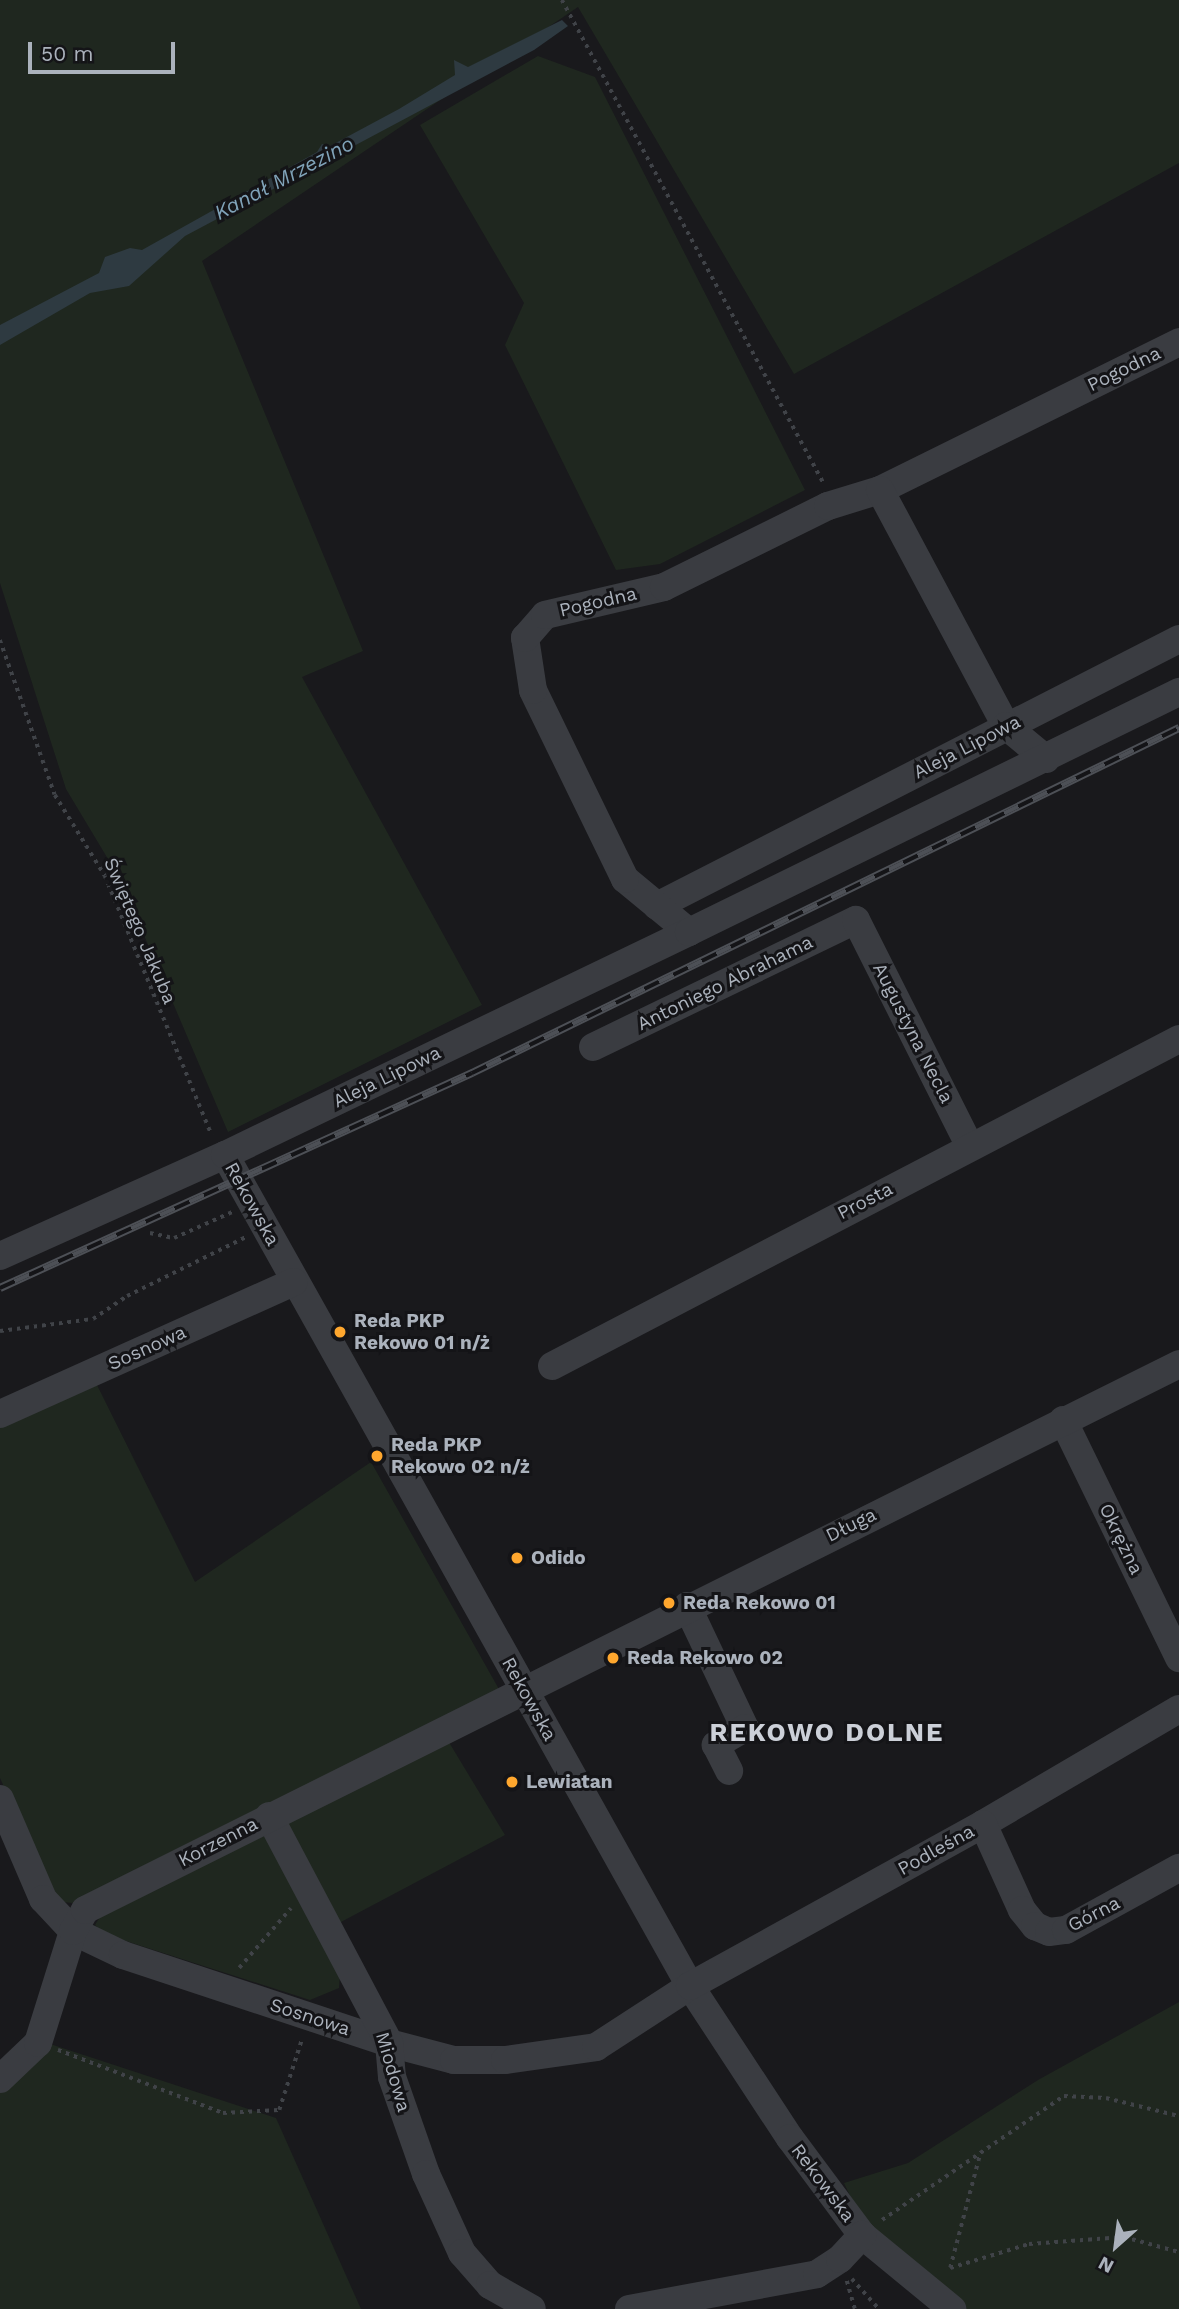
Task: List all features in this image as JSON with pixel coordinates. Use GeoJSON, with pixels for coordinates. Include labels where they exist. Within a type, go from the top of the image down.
{"type":"FeatureCollection","features":[{"type":"Feature","properties":{"kind":"street","name":"Pogodna"},"geometry":{"type":"LineString","coordinates":[[690,932],[625,879],[533,690],[525,638],[545,615],[664,587],[835,504],[880,490],[1179,342]]}},
{"type":"Feature","properties":{"kind":"street"},"geometry":{"type":"LineString","coordinates":[[880,490],[1006,726],[1046,759]]}},
{"type":"Feature","properties":{"kind":"street","name":"Aleja Lipowa"},"geometry":{"type":"LineString","coordinates":[[657,906],[1179,639]]}},
{"type":"Feature","properties":{"kind":"street","name":"Aleja Lipowa"},"geometry":{"type":"LineString","coordinates":[[0,1256],[225,1155],[690,932],[770,889],[1046,759],[1179,692]]}},
{"type":"Feature","properties":{"kind":"street"},"geometry":{"type":"LineString","coordinates":[[755,856],[770,889]]}},
{"type":"Feature","properties":{"kind":"street","name":"Antoniego Abrahama"},"geometry":{"type":"LineString","coordinates":[[593,1047],[856,920]]}},
{"type":"Feature","properties":{"kind":"street","name":"Augustyna Necla"},"geometry":{"type":"LineString","coordinates":[[856,920],[970,1147]]}},
{"type":"Feature","properties":{"kind":"street","name":"Prosta"},"geometry":{"type":"LineString","coordinates":[[552,1366],[1179,1039]]}},
{"type":"Feature","properties":{"kind":"street","name":"Rekowska"},"geometry":{"type":"LineString","coordinates":[[225,1155],[690,1986],[790,2138],[862,2235],[953,2309]]}},
{"type":"Feature","properties":{"kind":"street","name":"Sosnowa"},"geometry":{"type":"LineString","coordinates":[[0,1414],[294,1282]]}},
{"type":"Feature","properties":{"kind":"street","name":"Długa"},"geometry":{"type":"LineString","coordinates":[[523,1688],[1179,1364]]}},
{"type":"Feature","properties":{"kind":"street","name":"Okrężna"},"geometry":{"type":"LineString","coordinates":[[1063,1420],[1179,1658]]}},
{"type":"Feature","properties":{"kind":"street"},"geometry":{"type":"LineString","coordinates":[[687,1606],[745,1728],[716,1745],[729,1771]]}},
{"type":"Feature","properties":{"kind":"street","name":"Korzenna"},"geometry":{"type":"LineString","coordinates":[[0,2079],[38,2043],[73,1931],[85,1910],[523,1688]]}},
{"type":"Feature","properties":{"kind":"street","name":"Podleśna"},"geometry":{"type":"LineString","coordinates":[[690,1986],[983,1824],[1179,1709]]}},
{"type":"Feature","properties":{"kind":"street","name":"Sosnowa"},"geometry":{"type":"LineString","coordinates":[[0,1799],[43,1899],[73,1931],[123,1955],[389,2043],[454,2060],[505,2060],[596,2047],[690,1986]]}},
{"type":"Feature","properties":{"kind":"street","name":"Miodowa"},"geometry":{"type":"LineString","coordinates":[[269,1816],[389,2043],[392,2077],[426,2174],[462,2253],[490,2285],[532,2309]]}},
{"type":"Feature","properties":{"kind":"street","name":"Górna"},"geometry":{"type":"LineString","coordinates":[[983,1824],[1022,1910],[1035,1926],[1049,1932],[1066,1930],[1179,1868]]}},
{"type":"Feature","properties":{"kind":"street"},"geometry":{"type":"LineString","coordinates":[[629,2309],[817,2274],[841,2259],[862,2235]]}},
{"type":"Feature","properties":{"kind":"path"},"geometry":{"type":"LineString","coordinates":[[562,0],[835,504]]}},
{"type":"Feature","properties":{"kind":"path","name":"Świętego Jakuba"},"geometry":{"type":"LineString","coordinates":[[0,640],[55,795],[105,876],[205,1124],[225,1155]]}},
{"type":"Feature","properties":{"kind":"path"},"geometry":{"type":"LineString","coordinates":[[150,1233],[174,1238],[240,1208]]}},
{"type":"Feature","properties":{"kind":"path"},"geometry":{"type":"LineString","coordinates":[[0,1331],[64,1326],[93,1319],[127,1296],[265,1227]]}},
{"type":"Feature","properties":{"kind":"path"},"geometry":{"type":"LineString","coordinates":[[221,1988],[278,1928],[306,1885]]}},
{"type":"Feature","properties":{"kind":"path"},"geometry":{"type":"LineString","coordinates":[[38,2043],[223,2113],[279,2110],[309,2017]]}},
{"type":"Feature","properties":{"kind":"path"},"geometry":{"type":"LineString","coordinates":[[862,2235],[1064,2096],[1106,2098],[1179,2116]]}},
{"type":"Feature","properties":{"kind":"path"},"geometry":{"type":"LineString","coordinates":[[930,2292],[950,2268],[981,2152]]}},
{"type":"Feature","properties":{"kind":"path"},"geometry":{"type":"LineString","coordinates":[[950,2268],[1029,2244],[1124,2237],[1179,2252]]}},
{"type":"Feature","properties":{"kind":"path"},"geometry":{"type":"LineString","coordinates":[[841,2259],[878,2309]]}},
{"type":"Feature","properties":{"kind":"shaded area"},"geometry":{"type":"Polygon","coordinates":[[[0,0],[1179,0],[1179,163],[794,374],[578,7],[202,261],[363,651],[302,677],[482,1005],[228,1132],[120,879],[66,789],[0,583],[0,0]]]}},
{"type":"Feature","properties":{"kind":"shaded area"},"geometry":{"type":"Polygon","coordinates":[[[538,56],[595,77],[805,490],[660,564],[616,570],[505,345],[524,303],[420,125],[538,56]]]}},
{"type":"Feature","properties":{"kind":"shaded area"},"geometry":{"type":"Polygon","coordinates":[[[95,1381],[195,1582],[371,1462],[500,1691],[73,1903],[61,1902],[52,1894],[0,1778],[0,1422],[95,1381]]]}},
{"type":"Feature","properties":{"kind":"shaded area"},"geometry":{"type":"Polygon","coordinates":[[[447,1739],[505,1835],[324,1931],[341,1959],[339,1988],[310,2000],[104,1934],[95,1925],[101,1915],[447,1739]]]}},
{"type":"Feature","properties":{"kind":"shaded area"},"geometry":{"type":"Polygon","coordinates":[[[1179,2002],[1179,2309],[935,2309],[884,2268],[844,2183],[908,2163],[1038,2080],[1179,2002]]]}},
{"type":"Feature","properties":{"kind":"shaded area"},"geometry":{"type":"Polygon","coordinates":[[[38,2040],[276,2118],[361,2309],[0,2309],[0,2066],[38,2040]]]}},
{"type":"Feature","properties":{"kind":"water","name":"Kanał Mrzezino"},"geometry":{"type":"Polygon","coordinates":[[[562,20],[568,26],[534,50],[185,236],[129,286],[90,293],[0,345],[0,325],[99,273],[105,257],[130,248],[142,250],[317,152],[322,144],[330,146],[399,109],[455,75],[454,60],[468,67],[562,20]]]}},
{"type":"Feature","properties":{"kind":"railway"},"geometry":{"type":"LineString","coordinates":[[0,1288],[472,1073],[1179,728]]}},
{"type":"Feature","properties":{"kind":"place","name":"Reda PKP Rekowo 01 n/ż"},"geometry":{"type":"Point","coordinates":[340,1332]}},
{"type":"Feature","properties":{"kind":"place","name":"Reda PKP Rekowo 02 n/ż"},"geometry":{"type":"Point","coordinates":[377,1456]}},
{"type":"Feature","properties":{"kind":"place","name":"Odido"},"geometry":{"type":"Point","coordinates":[517,1558]}},
{"type":"Feature","properties":{"kind":"place","name":"Reda Rekowo 01"},"geometry":{"type":"Point","coordinates":[669,1603]}},
{"type":"Feature","properties":{"kind":"place","name":"Reda Rekowo 02"},"geometry":{"type":"Point","coordinates":[613,1658]}},
{"type":"Feature","properties":{"kind":"place","name":"Lewiatan"},"geometry":{"type":"Point","coordinates":[512,1782]}},
{"type":"Feature","properties":{"kind":"district","name":"REKOWO DOLNE"},"geometry":{"type":"Point","coordinates":[827,1733]}}]}
